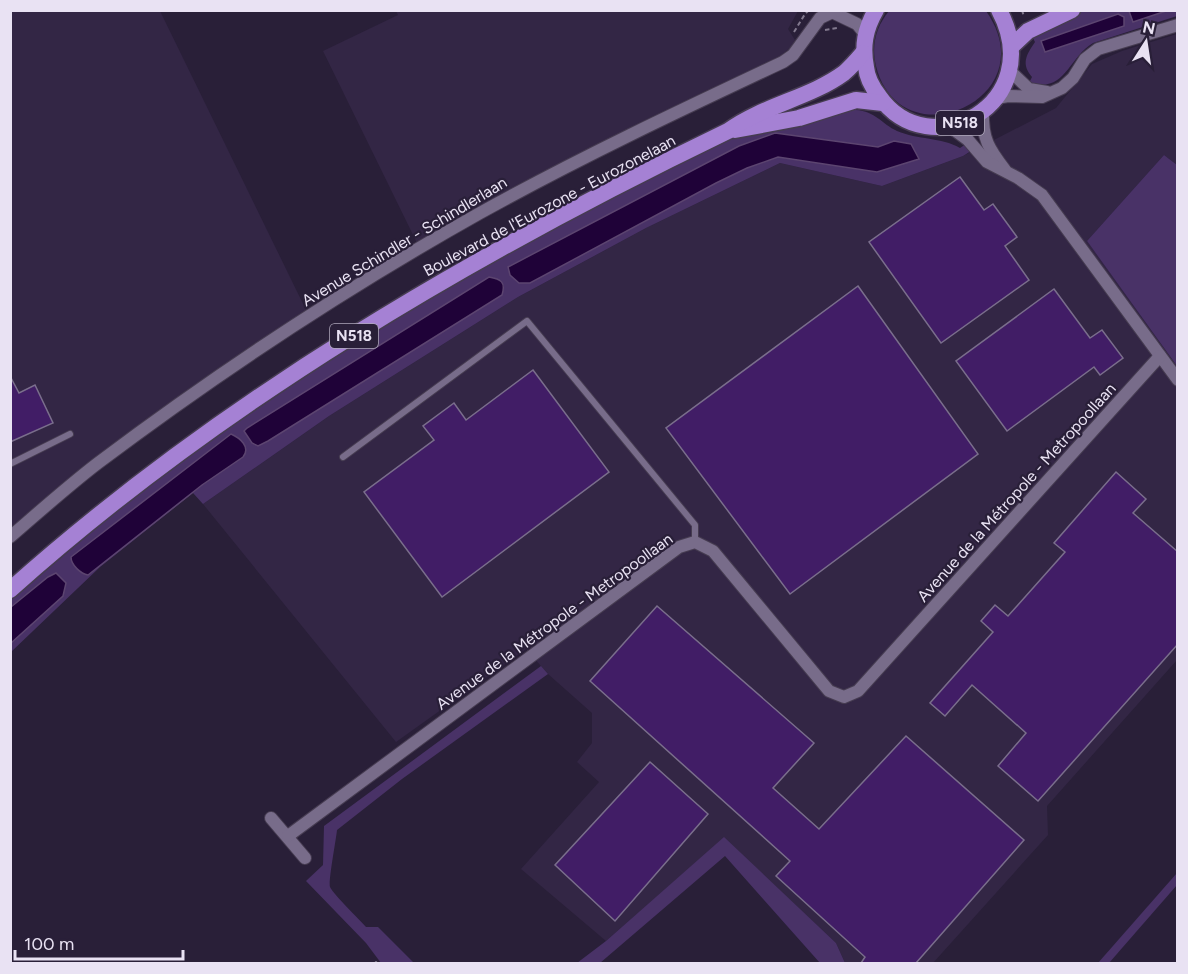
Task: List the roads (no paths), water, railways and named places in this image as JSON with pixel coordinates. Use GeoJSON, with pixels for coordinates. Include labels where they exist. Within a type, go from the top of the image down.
{"type":"FeatureCollection","features":[{"type":"Feature","properties":{"kind":"highway","name":"N518"},"geometry":{"type":"LineString","coordinates":[[876,10],[865,34],[863,53],[867,76],[883,103],[891,111],[909,121],[929,126],[949,126],[967,121],[997,98],[1005,85],[1012,58],[1007,26],[999,10]]}},
{"type":"Feature","properties":{"kind":"highway"},"geometry":{"type":"LineString","coordinates":[[1011,47],[1028,31],[1072,10]]}},
{"type":"Feature","properties":{"kind":"highway","name":"Boulevard de l'Eurozone - Eurozonelaan"},"geometry":{"type":"LineString","coordinates":[[10,590],[125,495],[216,428],[336,347],[489,254],[573,208],[728,131],[746,118],[830,82],[845,72],[863,53]]}},
{"type":"Feature","properties":{"kind":"highway","name":"Boulevard de l'Eurozone - Eurozonelaan"},"geometry":{"type":"LineString","coordinates":[[728,131],[799,118],[856,100],[883,103]]}},
{"type":"Feature","properties":{"kind":"street","name":"Avenue Schindler - Schindlerlaan"},"geometry":{"type":"LineString","coordinates":[[10,537],[114,451],[227,371],[323,307],[480,213],[653,123],[783,62],[793,55],[820,18],[835,12],[856,24],[865,34]]}},
{"type":"Feature","properties":{"kind":"street"},"geometry":{"type":"LineString","coordinates":[[997,98],[1042,97],[1062,88],[1073,78],[1084,59],[1098,49],[1178,25]]}},
{"type":"Feature","properties":{"kind":"street"},"geometry":{"type":"LineString","coordinates":[[1010,71],[1029,89],[1051,93]]}},
{"type":"Feature","properties":{"kind":"street"},"geometry":{"type":"LineString","coordinates":[[983,111],[986,143],[1006,171]]}},
{"type":"Feature","properties":{"kind":"street"},"geometry":{"type":"LineString","coordinates":[[949,126],[968,140],[987,162],[1006,171],[1042,195],[1178,380]]}},
{"type":"Feature","properties":{"kind":"street","name":"Avenue de la Métropole - Metropoollaan"},"geometry":{"type":"LineString","coordinates":[[288,837],[679,547],[695,542],[713,550],[830,691],[844,697],[858,692],[1160,356]]}},
{"type":"Feature","properties":{"kind":"street"},"geometry":{"type":"LineString","coordinates":[[272,818],[305,858]]}},
{"type":"Feature","properties":{"kind":"lane"},"geometry":{"type":"LineString","coordinates":[[343,457],[527,321],[695,525],[695,542]]}},
{"type":"Feature","properties":{"kind":"lane"},"geometry":{"type":"LineString","coordinates":[[10,464],[70,434]]}}]}
